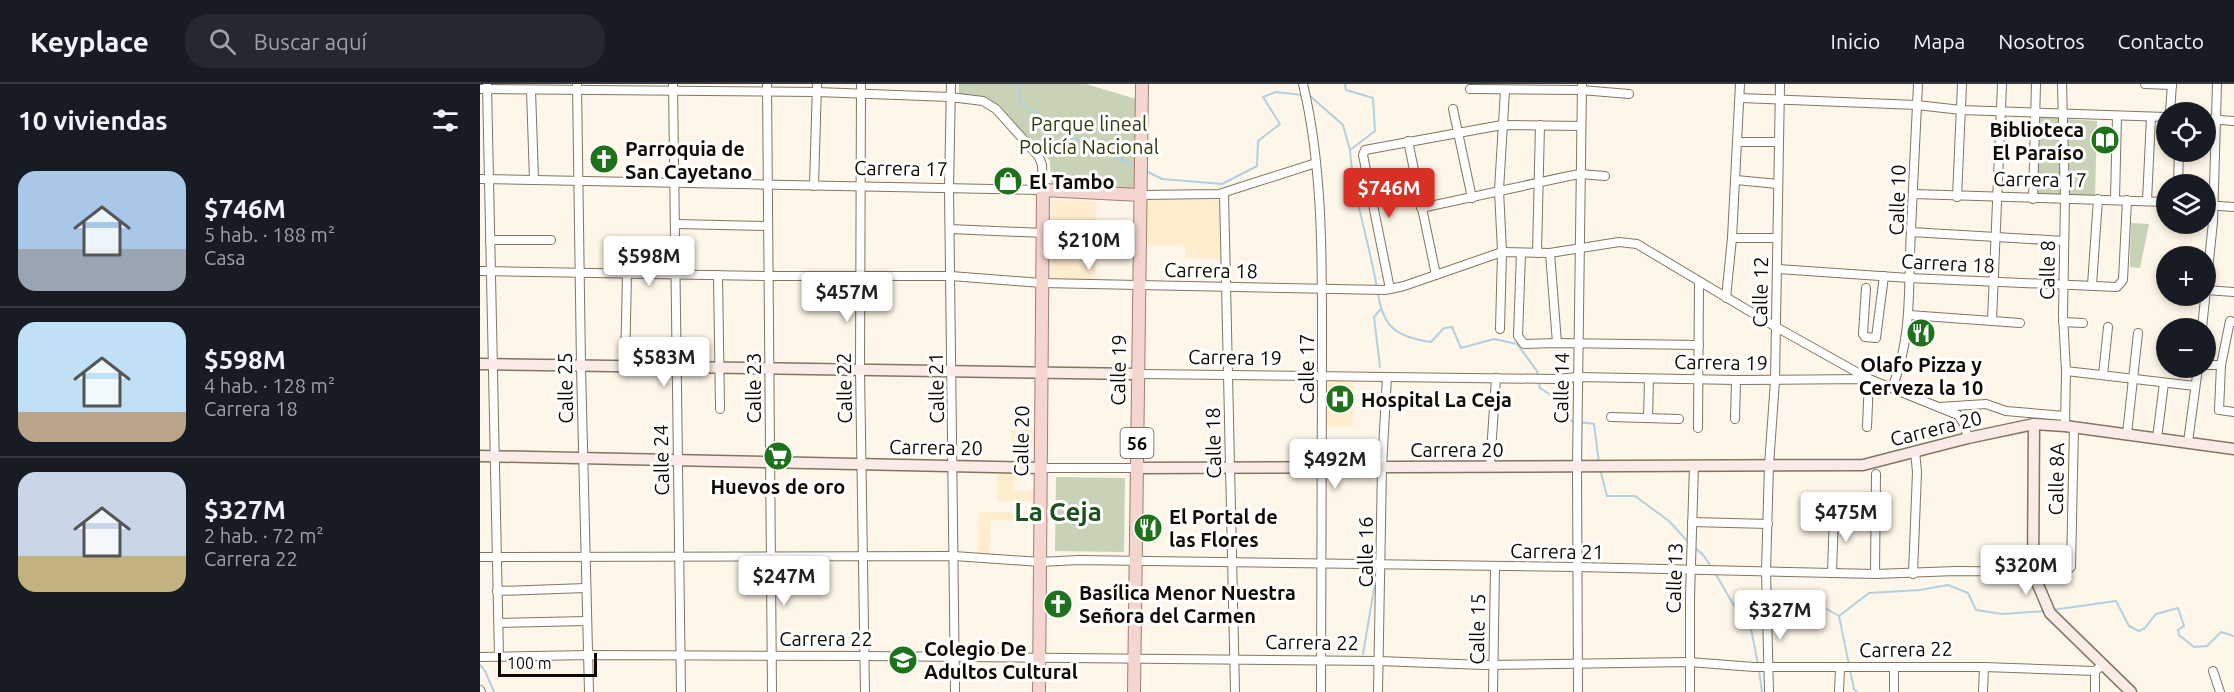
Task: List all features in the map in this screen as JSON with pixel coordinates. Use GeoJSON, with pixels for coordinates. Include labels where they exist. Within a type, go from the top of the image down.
{"type":"FeatureCollection","features":[{"type":"Feature","properties":{"kind":"main road","name":"Calle 19"},"geometry":{"type":"LineString","coordinates":[[1134,692],[1140,195],[1145,87]]}},
{"type":"Feature","properties":{"kind":"main road","name":"Carrera 17"},"geometry":{"type":"LineString","coordinates":[[1043,190],[1140,195]]}},
{"type":"Feature","properties":{"kind":"main road","name":"Calle 20"},"geometry":{"type":"LineString","coordinates":[[1039,692],[1043,190]]}},
{"type":"Feature","properties":{"kind":"main road","name":"Carrera 19"},"geometry":{"type":"LineString","coordinates":[[480,364],[1138,374]]}},
{"type":"Feature","properties":{"kind":"main road","name":"Carrera 20"},"geometry":{"type":"LineString","coordinates":[[1137,468],[1863,465],[2034,424],[2068,423],[2234,449]]}},
{"type":"Feature","properties":{"kind":"main road"},"geometry":{"type":"LineString","coordinates":[[2034,424],[2033,573],[2049,610],[2099,668],[2131,692]]}},
{"type":"Feature","properties":{"kind":"main road","name":"Carrera 20"},"geometry":{"type":"LineString","coordinates":[[480,456],[1041,468]]}},
{"type":"Feature","properties":{"kind":"street","name":"Calle 22"},"geometry":{"type":"LineString","coordinates":[[861,84],[860,370],[865,692]]}},
{"type":"Feature","properties":{"kind":"street","name":"Calle 21"},"geometry":{"type":"LineString","coordinates":[[951,84],[950,229],[955,692]]}},
{"type":"Feature","properties":{"kind":"street","name":"Calle 17"},"geometry":{"type":"LineString","coordinates":[[1303,84],[1309,106],[1317,163],[1322,288],[1322,692]]}},
{"type":"Feature","properties":{"kind":"street"},"geometry":{"type":"LineString","coordinates":[[1726,298],[1736,180],[1740,84]]}},
{"type":"Feature","properties":{"kind":"street","name":"Calle 12"},"geometry":{"type":"LineString","coordinates":[[1769,692],[1766,571],[1768,465],[1775,381],[1780,84]]}},
{"type":"Feature","properties":{"kind":"street","name":"Calle 10"},"geometry":{"type":"LineString","coordinates":[[1892,388],[1905,349],[1909,315],[1918,84]]}},
{"type":"Feature","properties":{"kind":"street"},"geometry":{"type":"LineString","coordinates":[[1957,197],[1962,84]]}},
{"type":"Feature","properties":{"kind":"street"},"geometry":{"type":"LineString","coordinates":[[1992,321],[2002,84]]}},
{"type":"Feature","properties":{"kind":"street"},"geometry":{"type":"LineString","coordinates":[[2032,199],[2036,84]]}},
{"type":"Feature","properties":{"kind":"street","name":"Calle 8"},"geometry":{"type":"LineString","coordinates":[[2062,84],[2065,199],[2063,322],[2068,423]]}},
{"type":"Feature","properties":{"kind":"street"},"geometry":{"type":"LineString","coordinates":[[2145,84],[2172,85],[2171,102]]}},
{"type":"Feature","properties":{"kind":"street"},"geometry":{"type":"LineString","coordinates":[[2217,84],[2216,120],[2234,121]]}},
{"type":"Feature","properties":{"kind":"street"},"geometry":{"type":"LineString","coordinates":[[500,657],[490,222],[484,179],[484,87],[531,90],[577,87],[817,88],[983,101],[996,109],[1039,157],[1042,165],[1043,190]]}},
{"type":"Feature","properties":{"kind":"street","name":"Calle 25"},"geometry":{"type":"LineString","coordinates":[[577,87],[585,556],[590,692]]}},
{"type":"Feature","properties":{"kind":"street"},"geometry":{"type":"LineString","coordinates":[[1470,89],[1582,87],[1629,94]]}},
{"type":"Feature","properties":{"kind":"street","name":"Calle 14"},"geometry":{"type":"LineString","coordinates":[[1578,692],[1577,422],[1582,87]]}},
{"type":"Feature","properties":{"kind":"street","name":"Calle 24"},"geometry":{"type":"LineString","coordinates":[[673,88],[681,692]]}},
{"type":"Feature","properties":{"kind":"street","name":"Calle 23"},"geometry":{"type":"LineString","coordinates":[[767,88],[772,692]]}},
{"type":"Feature","properties":{"kind":"street"},"geometry":{"type":"LineString","coordinates":[[814,186],[817,88]]}},
{"type":"Feature","properties":{"kind":"street"},"geometry":{"type":"LineString","coordinates":[[531,90],[534,180]]}},
{"type":"Feature","properties":{"kind":"street"},"geometry":{"type":"LineString","coordinates":[[1500,329],[1502,252],[1498,190],[1505,90]]}},
{"type":"Feature","properties":{"kind":"street"},"geometry":{"type":"LineString","coordinates":[[1740,98],[1917,105],[1961,110],[2156,117]]}},
{"type":"Feature","properties":{"kind":"street"},"geometry":{"type":"LineString","coordinates":[[1453,109],[1472,198]]}},
{"type":"Feature","properties":{"kind":"street"},"geometry":{"type":"LineString","coordinates":[[2115,199],[2117,116]]}},
{"type":"Feature","properties":{"kind":"street"},"geometry":{"type":"LineString","coordinates":[[2147,201],[2151,117]]}},
{"type":"Feature","properties":{"kind":"street"},"geometry":{"type":"LineString","coordinates":[[1388,289],[1363,153],[1371,148],[1502,125],[1581,126]]}},
{"type":"Feature","properties":{"kind":"street"},"geometry":{"type":"LineString","coordinates":[[1538,252],[1540,125]]}},
{"type":"Feature","properties":{"kind":"street"},"geometry":{"type":"LineString","coordinates":[[1408,141],[1436,275]]}},
{"type":"Feature","properties":{"kind":"street"},"geometry":{"type":"LineString","coordinates":[[1738,141],[1778,142]]}},
{"type":"Feature","properties":{"kind":"street","name":"Carrera 17"},"geometry":{"type":"LineString","coordinates":[[1140,195],[1224,193],[1317,163]]}},
{"type":"Feature","properties":{"kind":"street"},"geometry":{"type":"LineString","coordinates":[[1421,208],[1580,174],[1605,177]]}},
{"type":"Feature","properties":{"kind":"street","name":"Carrera 17"},"geometry":{"type":"LineString","coordinates":[[484,179],[1043,190]]}},
{"type":"Feature","properties":{"kind":"street"},"geometry":{"type":"LineString","coordinates":[[1736,180],[1778,184]]}},
{"type":"Feature","properties":{"kind":"street","name":"Calle 18"},"geometry":{"type":"LineString","coordinates":[[1224,193],[1235,692]]}},
{"type":"Feature","properties":{"kind":"street","name":"Carrera 17"},"geometry":{"type":"LineString","coordinates":[[1913,194],[2156,201]]}},
{"type":"Feature","properties":{"kind":"street"},"geometry":{"type":"LineString","coordinates":[[2092,285],[2098,199]]}},
{"type":"Feature","properties":{"kind":"street","name":"Carrera 18"},"geometry":{"type":"LineString","coordinates":[[1778,269],[1909,278],[2117,287],[2123,280],[2127,200]]}},
{"type":"Feature","properties":{"kind":"street"},"geometry":{"type":"LineString","coordinates":[[2216,206],[2234,207]]}},
{"type":"Feature","properties":{"kind":"street"},"geometry":{"type":"LineString","coordinates":[[480,222],[490,222]]}},
{"type":"Feature","properties":{"kind":"street"},"geometry":{"type":"LineString","coordinates":[[675,224],[768,226]]}},
{"type":"Feature","properties":{"kind":"street"},"geometry":{"type":"LineString","coordinates":[[950,229],[1043,232]]}},
{"type":"Feature","properties":{"kind":"street"},"geometry":{"type":"LineString","coordinates":[[1911,232],[2064,241]]}},
{"type":"Feature","properties":{"kind":"street"},"geometry":{"type":"LineString","coordinates":[[1732,238],[1778,238]]}},
{"type":"Feature","properties":{"kind":"street"},"geometry":{"type":"LineString","coordinates":[[490,240],[551,240]]}},
{"type":"Feature","properties":{"kind":"street"},"geometry":{"type":"LineString","coordinates":[[1502,252],[1550,253],[1619,242],[1637,244],[1726,298],[1869,379],[1868,427]]}},
{"type":"Feature","properties":{"kind":"street","name":"Carrera 18"},"geometry":{"type":"LineString","coordinates":[[480,271],[860,277],[951,276],[1042,283],[1388,289],[1502,252]]}},
{"type":"Feature","properties":{"kind":"street"},"geometry":{"type":"LineString","coordinates":[[1521,253],[1518,336],[1524,344],[1699,345]]}},
{"type":"Feature","properties":{"kind":"street"},"geometry":{"type":"LineString","coordinates":[[1550,253],[1557,343]]}},
{"type":"Feature","properties":{"kind":"street"},"geometry":{"type":"LineString","coordinates":[[625,367],[627,274]]}},
{"type":"Feature","properties":{"kind":"street"},"geometry":{"type":"LineString","coordinates":[[718,275],[720,409]]}},
{"type":"Feature","properties":{"kind":"street"},"geometry":{"type":"LineString","coordinates":[[1866,288],[1863,334],[1865,337],[1876,338],[1884,276]]}},
{"type":"Feature","properties":{"kind":"street"},"geometry":{"type":"LineString","coordinates":[[1698,428],[1699,282]]}},
{"type":"Feature","properties":{"kind":"street"},"geometry":{"type":"LineString","coordinates":[[2216,291],[2234,292]]}},
{"type":"Feature","properties":{"kind":"street"},"geometry":{"type":"LineString","coordinates":[[1909,315],[2019,323]]}},
{"type":"Feature","properties":{"kind":"street"},"geometry":{"type":"LineString","coordinates":[[2234,321],[2230,321],[2222,365],[2219,410],[2234,412]]}},
{"type":"Feature","properties":{"kind":"street"},"geometry":{"type":"LineString","coordinates":[[2063,322],[2083,323]]}},
{"type":"Feature","properties":{"kind":"street"},"geometry":{"type":"LineString","coordinates":[[2103,375],[2108,327]]}},
{"type":"Feature","properties":{"kind":"street"},"geometry":{"type":"LineString","coordinates":[[2127,434],[2138,333]]}},
{"type":"Feature","properties":{"kind":"street"},"geometry":{"type":"LineString","coordinates":[[2216,365],[2222,365]]}},
{"type":"Feature","properties":{"kind":"street"},"geometry":{"type":"LineString","coordinates":[[2067,371],[2195,386]]}},
{"type":"Feature","properties":{"kind":"street","name":"Carrera 19"},"geometry":{"type":"LineString","coordinates":[[1138,374],[1496,378],[1578,376],[1649,380],[1775,381],[1869,379],[1958,415],[1964,424],[1968,438]]}},
{"type":"Feature","properties":{"kind":"street","name":"Calle 16"},"geometry":{"type":"LineString","coordinates":[[1378,692],[1382,467],[1387,377]]}},
{"type":"Feature","properties":{"kind":"street"},"geometry":{"type":"LineString","coordinates":[[1490,467],[1496,378]]}},
{"type":"Feature","properties":{"kind":"street"},"geometry":{"type":"LineString","coordinates":[[2187,442],[2196,378]]}},
{"type":"Feature","properties":{"kind":"street"},"geometry":{"type":"LineString","coordinates":[[1648,418],[1649,380]]}},
{"type":"Feature","properties":{"kind":"street"},"geometry":{"type":"LineString","coordinates":[[1735,419],[1736,380]]}},
{"type":"Feature","properties":{"kind":"street"},"geometry":{"type":"LineString","coordinates":[[2157,438],[2164,383]]}},
{"type":"Feature","properties":{"kind":"street"},"geometry":{"type":"LineString","coordinates":[[1939,407],[1986,404],[2006,411],[2068,423]]}},
{"type":"Feature","properties":{"kind":"street"},"geometry":{"type":"LineString","coordinates":[[1611,417],[1679,419]]}},
{"type":"Feature","properties":{"kind":"street","name":"Calle 8A"},"geometry":{"type":"LineString","coordinates":[[2068,423],[2071,567]]}},
{"type":"Feature","properties":{"kind":"street"},"geometry":{"type":"LineString","coordinates":[[1913,574],[1917,472],[1915,451]]}},
{"type":"Feature","properties":{"kind":"street","name":"Calle 13"},"geometry":{"type":"LineString","coordinates":[[1690,692],[1690,570],[1694,465]]}},
{"type":"Feature","properties":{"kind":"street","name":"Carrera 20"},"geometry":{"type":"LineString","coordinates":[[1041,468],[1137,468]]}},
{"type":"Feature","properties":{"kind":"street"},"geometry":{"type":"LineString","coordinates":[[1875,474],[1875,574]]}},
{"type":"Feature","properties":{"kind":"street"},"geometry":{"type":"LineString","coordinates":[[1832,573],[1834,513]]}},
{"type":"Feature","properties":{"kind":"street"},"geometry":{"type":"LineString","coordinates":[[1692,522],[1768,524]]}},
{"type":"Feature","properties":{"kind":"street","name":"Carrera 21"},"geometry":{"type":"LineString","coordinates":[[480,557],[954,556],[1040,562],[1069,560],[1578,567],[1875,574],[1956,571],[2065,572],[2071,567]]}},
{"type":"Feature","properties":{"kind":"street","name":"Calle 15"},"geometry":{"type":"LineString","coordinates":[[1493,692],[1495,567]]}},
{"type":"Feature","properties":{"kind":"street"},"geometry":{"type":"LineString","coordinates":[[497,591],[586,588]]}},
{"type":"Feature","properties":{"kind":"street"},"geometry":{"type":"LineString","coordinates":[[499,623],[587,621]]}},
{"type":"Feature","properties":{"kind":"street","name":"Carrera 22"},"geometry":{"type":"LineString","coordinates":[[480,657],[680,655],[1039,657],[1493,664],[1689,662],[1757,667],[1842,668],[2099,668]]}},
{"type":"Feature","properties":{"kind":"street"},"geometry":{"type":"LineString","coordinates":[[1894,667],[1894,692]]}},
{"type":"Feature","properties":{"kind":"street"},"geometry":{"type":"LineString","coordinates":[[1983,692],[1984,667]]}},
{"type":"Feature","properties":{"kind":"street"},"geometry":{"type":"LineString","coordinates":[[1839,692],[1842,668]]}},
{"type":"Feature","properties":{"kind":"street"},"geometry":{"type":"LineString","coordinates":[[2095,692],[2099,668]]}},
{"type":"Feature","properties":{"kind":"street"},"geometry":{"type":"LineString","coordinates":[[2213,671],[2220,692]]}},
{"type":"Feature","properties":{"kind":"shaded area"},"geometry":{"type":"Polygon","coordinates":[[[1051,200],[1096,201],[1096,279],[1051,279],[1051,200]]]}},
{"type":"Feature","properties":{"kind":"shaded area"},"geometry":{"type":"Polygon","coordinates":[[[1146,200],[1221,200],[1222,259],[1185,258],[1185,246],[1146,245],[1146,200]]]}},
{"type":"Feature","properties":{"kind":"shaded area","name":"Hospital La Ceja"},"geometry":{"type":"Polygon","coordinates":[[[1326,381],[1354,381],[1352,427],[1326,426],[1326,381]]]}},
{"type":"Feature","properties":{"kind":"shaded area"},"geometry":{"type":"Polygon","coordinates":[[[1011,430],[1043,430],[1043,446],[1011,445],[1011,430]]]}},
{"type":"Feature","properties":{"kind":"shaded area"},"geometry":{"type":"Polygon","coordinates":[[[997,469],[1019,469],[1019,479],[1013,480],[1013,490],[1041,491],[1040,502],[997,501],[997,469]]]}},
{"type":"Feature","properties":{"kind":"shaded area"},"geometry":{"type":"Polygon","coordinates":[[[978,512],[1037,512],[1037,521],[991,520],[990,558],[978,558],[978,512]]]}},
{"type":"Feature","properties":{"kind":"green space","name":"Parque lineal Policía Nacional"},"geometry":{"type":"Polygon","coordinates":[[[959,84],[1086,84],[1136,99],[1137,193],[1051,188],[1050,161],[1002,109],[984,98],[959,95],[959,84]]]}},
{"type":"Feature","properties":{"kind":"green space"},"geometry":{"type":"Polygon","coordinates":[[[2039,115],[2059,116],[2061,197],[2036,196],[2039,115]]]}},
{"type":"Feature","properties":{"kind":"green space"},"geometry":{"type":"Polygon","coordinates":[[[2066,119],[2097,121],[2095,197],[2068,196],[2066,119]]]}},
{"type":"Feature","properties":{"kind":"green space"},"geometry":{"type":"Polygon","coordinates":[[[2131,223],[2149,224],[2140,268],[2130,267],[2131,223]]]}},
{"type":"Feature","properties":{"kind":"green space"},"geometry":{"type":"Polygon","coordinates":[[[1056,477],[1125,478],[1124,552],[1055,551],[1056,477]]]}},
{"type":"Feature","properties":{"kind":"waterway"},"geometry":{"type":"LineString","coordinates":[[1018,84],[1020,103],[1067,134],[1135,166]]}},
{"type":"Feature","properties":{"kind":"waterway"},"geometry":{"type":"LineString","coordinates":[[1307,96],[1310,96],[1343,125],[1350,150],[1375,131],[1373,98],[1346,90],[1345,84]]}},
{"type":"Feature","properties":{"kind":"waterway"},"geometry":{"type":"LineString","coordinates":[[1146,171],[1162,179],[1222,184],[1257,166],[1258,141],[1280,124],[1263,97],[1276,92],[1302,95]]}},
{"type":"Feature","properties":{"kind":"waterway"},"geometry":{"type":"LineString","coordinates":[[1350,150],[1354,185],[1377,288]]}},
{"type":"Feature","properties":{"kind":"waterway"},"geometry":{"type":"LineString","coordinates":[[1378,293],[1380,305],[1388,323],[1401,334],[1409,337],[1431,342],[1444,328],[1452,327],[1461,348],[1494,339],[1517,344],[1537,371],[1540,388],[1563,403],[1571,421],[1594,424],[1599,463]]}},
{"type":"Feature","properties":{"kind":"waterway"},"geometry":{"type":"LineString","coordinates":[[1380,310],[1374,317],[1380,367]]}},
{"type":"Feature","properties":{"kind":"waterway"},"geometry":{"type":"LineString","coordinates":[[1600,469],[1607,496],[1635,496],[1669,521],[1690,544]]}},
{"type":"Feature","properties":{"kind":"waterway"},"geometry":{"type":"LineString","coordinates":[[1694,547],[1712,568]]}},
{"type":"Feature","properties":{"kind":"waterway"},"geometry":{"type":"LineString","coordinates":[[1363,654],[1377,571]]}},
{"type":"Feature","properties":{"kind":"waterway"},"geometry":{"type":"LineString","coordinates":[[1715,573],[1736,609],[1751,629],[1758,664]]}},
{"type":"Feature","properties":{"kind":"waterway"},"geometry":{"type":"LineString","coordinates":[[1839,616],[1869,593],[1920,590],[1948,585],[1968,593],[1976,610],[2002,614],[2046,611]]}},
{"type":"Feature","properties":{"kind":"waterway"},"geometry":{"type":"LineString","coordinates":[[2052,610],[2116,601],[2129,626],[2139,631],[2145,628],[2156,614],[2178,608],[2184,626],[2178,630],[2179,635],[2194,647],[2207,646],[2221,632],[2234,636]]}},
{"type":"Feature","properties":{"kind":"waterway"},"geometry":{"type":"LineString","coordinates":[[1736,609],[1758,605],[1825,608],[1839,616]]}},
{"type":"Feature","properties":{"kind":"waterway"},"geometry":{"type":"LineString","coordinates":[[1839,616],[1854,689],[1857,692]]}},
{"type":"Feature","properties":{"kind":"waterway"},"geometry":{"type":"LineString","coordinates":[[480,665],[494,692]]}},
{"type":"Feature","properties":{"kind":"waterway"},"geometry":{"type":"LineString","coordinates":[[1759,670],[1762,692]]}},
{"type":"Feature","properties":{"kind":"place","name":"Biblioteca El Paraíso"},"geometry":{"type":"Point","coordinates":[2105,140]}},
{"type":"Feature","properties":{"kind":"place","name":"Parroquia de San Cayetano"},"geometry":{"type":"Point","coordinates":[604,159]}},
{"type":"Feature","properties":{"kind":"place","name":"El Tambo"},"geometry":{"type":"Point","coordinates":[1008,181]}},
{"type":"Feature","properties":{"kind":"place","name":"Olafo Pizza y Cerveza la 10"},"geometry":{"type":"Point","coordinates":[1921,333]}},
{"type":"Feature","properties":{"kind":"place","name":"Hospital La Ceja"},"geometry":{"type":"Point","coordinates":[1340,399]}},
{"type":"Feature","properties":{"kind":"place","name":"Huevos de oro"},"geometry":{"type":"Point","coordinates":[778,456]}},
{"type":"Feature","properties":{"kind":"place","name":"El Portal de las Flores"},"geometry":{"type":"Point","coordinates":[1148,528]}},
{"type":"Feature","properties":{"kind":"place","name":"Basílica Menor Nuestra Señora del Carmen"},"geometry":{"type":"Point","coordinates":[1058,604]}},
{"type":"Feature","properties":{"kind":"place","name":"Colegio De Adultos Cultural"},"geometry":{"type":"Point","coordinates":[903,660]}},
{"type":"Feature","properties":{"kind":"district","name":"La Ceja"},"geometry":{"type":"Point","coordinates":[1058,511]}}]}
